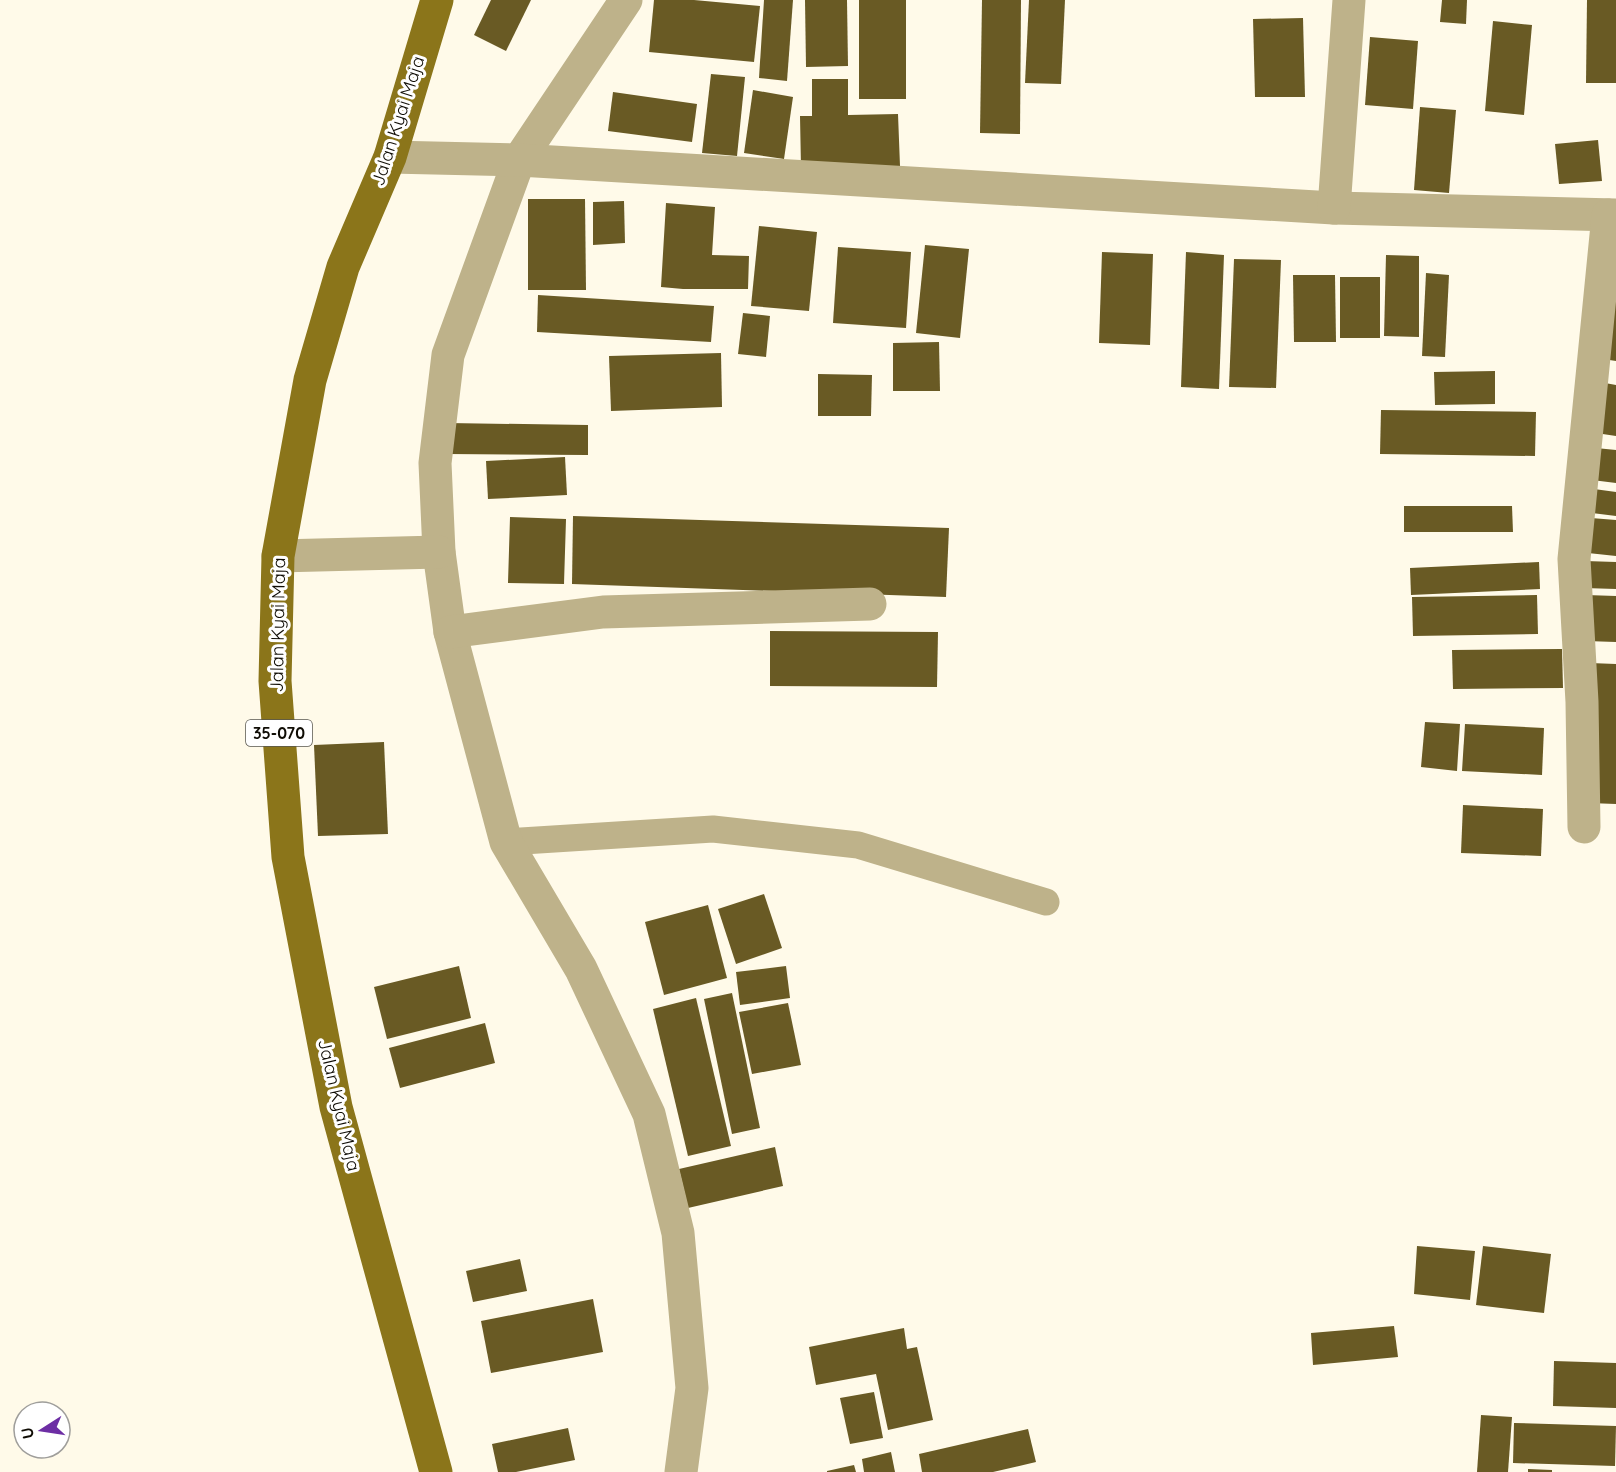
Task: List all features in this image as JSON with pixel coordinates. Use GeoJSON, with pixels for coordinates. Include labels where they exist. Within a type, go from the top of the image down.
{"type":"FeatureCollection","features":[{"type":"Feature","properties":{"kind":"main road","name":"Jalan Kyai Maja"},"geometry":{"type":"LineString","coordinates":[[435,1472],[336,1107],[288,857],[275,681],[278,556],[310,380],[343,267],[390,157],[437,0]]}},
{"type":"Feature","properties":{"kind":"street"},"geometry":{"type":"LineString","coordinates":[[626,0],[519,160],[448,356],[423,553],[450,632],[506,842],[580,969],[649,1114],[678,1233],[692,1388],[681,1472]]}},
{"type":"Feature","properties":{"kind":"street"},"geometry":{"type":"LineString","coordinates":[[1334,208],[1349,0]]}},
{"type":"Feature","properties":{"kind":"street"},"geometry":{"type":"LineString","coordinates":[[390,157],[519,160],[1334,208],[1612,215],[1574,559],[1582,702],[1584,827]]}},
{"type":"Feature","properties":{"kind":"street"},"geometry":{"type":"LineString","coordinates":[[278,556],[423,553]]}},
{"type":"Feature","properties":{"kind":"street"},"geometry":{"type":"LineString","coordinates":[[450,632],[603,612],[870,604]]}},
{"type":"Feature","properties":{"kind":"lane"},"geometry":{"type":"LineString","coordinates":[[506,842],[713,829],[858,845],[1046,902]]}},
{"type":"Feature","properties":{"kind":"building"},"geometry":{"type":"Polygon","coordinates":[[[491,0],[531,0],[506,51],[474,35],[491,0]]]}},
{"type":"Feature","properties":{"kind":"building"},"geometry":{"type":"Polygon","coordinates":[[[654,0],[694,0],[760,6],[754,62],[649,52],[654,0]]]}},
{"type":"Feature","properties":{"kind":"building"},"geometry":{"type":"Polygon","coordinates":[[[764,0],[793,0],[787,81],[759,78],[764,0]]]}},
{"type":"Feature","properties":{"kind":"building"},"geometry":{"type":"Polygon","coordinates":[[[805,0],[847,0],[848,66],[806,67],[805,0]]]}},
{"type":"Feature","properties":{"kind":"building"},"geometry":{"type":"Polygon","coordinates":[[[859,0],[906,0],[906,99],[859,99],[859,0]]]}},
{"type":"Feature","properties":{"kind":"building"},"geometry":{"type":"Polygon","coordinates":[[[982,0],[1021,0],[1020,134],[980,133],[982,0]]]}},
{"type":"Feature","properties":{"kind":"building"},"geometry":{"type":"Polygon","coordinates":[[[1029,0],[1065,0],[1061,84],[1025,83],[1029,0]]]}},
{"type":"Feature","properties":{"kind":"building"},"geometry":{"type":"Polygon","coordinates":[[[1442,0],[1467,0],[1466,24],[1440,22],[1442,0]]]}},
{"type":"Feature","properties":{"kind":"building"},"geometry":{"type":"Polygon","coordinates":[[[1587,0],[1616,0],[1616,83],[1586,83],[1587,0]]]}},
{"type":"Feature","properties":{"kind":"building"},"geometry":{"type":"Polygon","coordinates":[[[1303,18],[1305,97],[1255,97],[1253,19],[1303,18]]]}},
{"type":"Feature","properties":{"kind":"building"},"geometry":{"type":"Polygon","coordinates":[[[1493,21],[1532,25],[1524,115],[1485,111],[1493,21]]]}},
{"type":"Feature","properties":{"kind":"building"},"geometry":{"type":"Polygon","coordinates":[[[1370,37],[1418,41],[1413,109],[1365,105],[1370,37]]]}},
{"type":"Feature","properties":{"kind":"building"},"geometry":{"type":"Polygon","coordinates":[[[711,74],[745,77],[737,156],[702,153],[711,74]]]}},
{"type":"Feature","properties":{"kind":"building"},"geometry":{"type":"Polygon","coordinates":[[[812,79],[848,79],[848,115],[898,114],[900,166],[801,168],[800,116],[812,116],[812,79]]]}},
{"type":"Feature","properties":{"kind":"building"},"geometry":{"type":"Polygon","coordinates":[[[753,90],[793,97],[784,159],[744,153],[753,90]]]}},
{"type":"Feature","properties":{"kind":"building"},"geometry":{"type":"Polygon","coordinates":[[[613,92],[697,104],[692,142],[608,131],[613,92]]]}},
{"type":"Feature","properties":{"kind":"building"},"geometry":{"type":"Polygon","coordinates":[[[1420,107],[1456,110],[1449,193],[1414,190],[1420,107]]]}},
{"type":"Feature","properties":{"kind":"building"},"geometry":{"type":"Polygon","coordinates":[[[1598,140],[1602,181],[1559,184],[1555,144],[1598,140]]]}},
{"type":"Feature","properties":{"kind":"building"},"geometry":{"type":"Polygon","coordinates":[[[528,199],[585,199],[586,290],[528,290],[528,199]]]}},
{"type":"Feature","properties":{"kind":"building"},"geometry":{"type":"Polygon","coordinates":[[[624,201],[625,243],[593,245],[593,202],[624,201]]]}},
{"type":"Feature","properties":{"kind":"building"},"geometry":{"type":"Polygon","coordinates":[[[666,203],[715,207],[712,255],[749,256],[748,289],[661,287],[666,203]]]}},
{"type":"Feature","properties":{"kind":"building"},"geometry":{"type":"Polygon","coordinates":[[[759,226],[817,232],[809,311],[751,306],[759,226]]]}},
{"type":"Feature","properties":{"kind":"building"},"geometry":{"type":"Polygon","coordinates":[[[925,245],[969,249],[960,338],[916,333],[925,245]]]}},
{"type":"Feature","properties":{"kind":"building"},"geometry":{"type":"Polygon","coordinates":[[[838,247],[911,252],[906,328],[833,323],[838,247]]]}},
{"type":"Feature","properties":{"kind":"building"},"geometry":{"type":"Polygon","coordinates":[[[1616,247],[1616,361],[1603,359],[1616,247]]]}},
{"type":"Feature","properties":{"kind":"building"},"geometry":{"type":"Polygon","coordinates":[[[1102,252],[1153,254],[1150,345],[1099,343],[1102,252]]]}},
{"type":"Feature","properties":{"kind":"building"},"geometry":{"type":"Polygon","coordinates":[[[1186,252],[1224,255],[1219,389],[1181,387],[1186,252]]]}},
{"type":"Feature","properties":{"kind":"building"},"geometry":{"type":"Polygon","coordinates":[[[1386,255],[1419,256],[1419,337],[1384,336],[1386,255]]]}},
{"type":"Feature","properties":{"kind":"building"},"geometry":{"type":"Polygon","coordinates":[[[1234,259],[1281,260],[1276,388],[1229,387],[1234,259]]]}},
{"type":"Feature","properties":{"kind":"building"},"geometry":{"type":"Polygon","coordinates":[[[1426,273],[1449,275],[1445,357],[1422,356],[1426,273]]]}},
{"type":"Feature","properties":{"kind":"building"},"geometry":{"type":"Polygon","coordinates":[[[1293,275],[1335,275],[1336,342],[1294,342],[1293,275]]]}},
{"type":"Feature","properties":{"kind":"building"},"geometry":{"type":"Polygon","coordinates":[[[1340,277],[1380,277],[1380,338],[1340,338],[1340,277]]]}},
{"type":"Feature","properties":{"kind":"building"},"geometry":{"type":"Polygon","coordinates":[[[538,295],[714,306],[711,342],[537,332],[538,295]]]}},
{"type":"Feature","properties":{"kind":"building"},"geometry":{"type":"Polygon","coordinates":[[[743,313],[770,316],[766,357],[738,354],[743,313]]]}},
{"type":"Feature","properties":{"kind":"building"},"geometry":{"type":"Polygon","coordinates":[[[939,342],[940,391],[893,391],[893,343],[939,342]]]}},
{"type":"Feature","properties":{"kind":"building"},"geometry":{"type":"Polygon","coordinates":[[[721,353],[722,407],[611,411],[609,356],[721,353]]]}},
{"type":"Feature","properties":{"kind":"building"},"geometry":{"type":"Polygon","coordinates":[[[1495,371],[1495,404],[1435,405],[1434,372],[1495,371]]]}},
{"type":"Feature","properties":{"kind":"building"},"geometry":{"type":"Polygon","coordinates":[[[818,374],[872,375],[871,416],[818,416],[818,374]]]}},
{"type":"Feature","properties":{"kind":"building"},"geometry":{"type":"Polygon","coordinates":[[[1605,383],[1616,385],[1616,436],[1596,433],[1605,383]]]}},
{"type":"Feature","properties":{"kind":"building"},"geometry":{"type":"Polygon","coordinates":[[[1381,410],[1536,412],[1535,456],[1380,454],[1381,410]]]}},
{"type":"Feature","properties":{"kind":"building"},"geometry":{"type":"Polygon","coordinates":[[[448,423],[588,425],[588,455],[448,454],[448,423]]]}},
{"type":"Feature","properties":{"kind":"building"},"geometry":{"type":"Polygon","coordinates":[[[1596,448],[1616,450],[1616,483],[1592,480],[1596,448]]]}},
{"type":"Feature","properties":{"kind":"building"},"geometry":{"type":"Polygon","coordinates":[[[565,457],[567,495],[488,499],[486,461],[565,457]]]}},
{"type":"Feature","properties":{"kind":"building"},"geometry":{"type":"Polygon","coordinates":[[[1594,489],[1616,492],[1616,516],[1592,513],[1594,489]]]}},
{"type":"Feature","properties":{"kind":"building"},"geometry":{"type":"Polygon","coordinates":[[[1404,506],[1512,506],[1513,532],[1404,532],[1404,506]]]}},
{"type":"Feature","properties":{"kind":"building"},"geometry":{"type":"Polygon","coordinates":[[[573,516],[949,528],[946,597],[572,584],[573,516]]]}},
{"type":"Feature","properties":{"kind":"building"},"geometry":{"type":"Polygon","coordinates":[[[510,517],[566,519],[564,584],[508,583],[510,517]]]}},
{"type":"Feature","properties":{"kind":"building"},"geometry":{"type":"Polygon","coordinates":[[[1591,518],[1616,520],[1616,556],[1588,553],[1591,518]]]}},
{"type":"Feature","properties":{"kind":"building"},"geometry":{"type":"Polygon","coordinates":[[[1585,561],[1616,562],[1616,589],[1584,588],[1585,561]]]}},
{"type":"Feature","properties":{"kind":"building"},"geometry":{"type":"Polygon","coordinates":[[[1539,562],[1540,589],[1411,595],[1410,568],[1539,562]]]}},
{"type":"Feature","properties":{"kind":"building"},"geometry":{"type":"Polygon","coordinates":[[[1537,595],[1538,634],[1413,636],[1412,597],[1537,595]]]}},
{"type":"Feature","properties":{"kind":"building"},"geometry":{"type":"Polygon","coordinates":[[[1586,595],[1616,596],[1616,642],[1586,641],[1586,595]]]}},
{"type":"Feature","properties":{"kind":"building"},"geometry":{"type":"Polygon","coordinates":[[[770,631],[938,632],[937,687],[770,686],[770,631]]]}},
{"type":"Feature","properties":{"kind":"building"},"geometry":{"type":"Polygon","coordinates":[[[1562,649],[1563,688],[1453,689],[1452,650],[1562,649]]]}},
{"type":"Feature","properties":{"kind":"building"},"geometry":{"type":"Polygon","coordinates":[[[1590,663],[1616,664],[1616,804],[1589,803],[1590,663]]]}},
{"type":"Feature","properties":{"kind":"building"},"geometry":{"type":"Polygon","coordinates":[[[1425,722],[1460,724],[1457,771],[1421,767],[1425,722]]]}},
{"type":"Feature","properties":{"kind":"building"},"geometry":{"type":"Polygon","coordinates":[[[1465,724],[1544,728],[1542,775],[1462,771],[1465,724]]]}},
{"type":"Feature","properties":{"kind":"building"},"geometry":{"type":"Polygon","coordinates":[[[384,742],[388,834],[318,836],[314,745],[384,742]]]}},
{"type":"Feature","properties":{"kind":"building"},"geometry":{"type":"Polygon","coordinates":[[[1463,805],[1543,809],[1541,856],[1461,853],[1463,805]]]}},
{"type":"Feature","properties":{"kind":"building"},"geometry":{"type":"Polygon","coordinates":[[[764,894],[782,948],[736,964],[718,909],[764,894]]]}},
{"type":"Feature","properties":{"kind":"building"},"geometry":{"type":"Polygon","coordinates":[[[708,905],[727,978],[664,995],[645,922],[708,905]]]}},
{"type":"Feature","properties":{"kind":"building"},"geometry":{"type":"Polygon","coordinates":[[[459,966],[471,1018],[387,1039],[374,987],[459,966]]]}},
{"type":"Feature","properties":{"kind":"building"},"geometry":{"type":"Polygon","coordinates":[[[786,966],[790,998],[740,1005],[736,972],[786,966]]]}},
{"type":"Feature","properties":{"kind":"building"},"geometry":{"type":"Polygon","coordinates":[[[732,993],[760,1128],[732,1134],[704,999],[732,993]]]}},
{"type":"Feature","properties":{"kind":"building"},"geometry":{"type":"Polygon","coordinates":[[[696,998],[731,1146],[688,1156],[653,1009],[696,998]]]}},
{"type":"Feature","properties":{"kind":"building"},"geometry":{"type":"Polygon","coordinates":[[[788,1003],[801,1065],[752,1074],[739,1012],[788,1003]]]}},
{"type":"Feature","properties":{"kind":"building"},"geometry":{"type":"Polygon","coordinates":[[[485,1023],[495,1063],[400,1088],[389,1048],[485,1023]]]}},
{"type":"Feature","properties":{"kind":"building"},"geometry":{"type":"Polygon","coordinates":[[[775,1147],[783,1186],[688,1208],[679,1169],[775,1147]]]}},
{"type":"Feature","properties":{"kind":"building"},"geometry":{"type":"Polygon","coordinates":[[[1417,1246],[1475,1251],[1470,1300],[1414,1294],[1417,1246]]]}},
{"type":"Feature","properties":{"kind":"building"},"geometry":{"type":"Polygon","coordinates":[[[1483,1246],[1551,1254],[1544,1313],[1476,1305],[1483,1246]]]}},
{"type":"Feature","properties":{"kind":"building"},"geometry":{"type":"Polygon","coordinates":[[[520,1259],[527,1291],[473,1302],[466,1271],[520,1259]]]}},
{"type":"Feature","properties":{"kind":"building"},"geometry":{"type":"Polygon","coordinates":[[[593,1299],[603,1352],[491,1373],[481,1321],[593,1299]]]}},
{"type":"Feature","properties":{"kind":"building"},"geometry":{"type":"Polygon","coordinates":[[[1394,1326],[1398,1357],[1313,1365],[1311,1333],[1394,1326]]]}},
{"type":"Feature","properties":{"kind":"building"},"geometry":{"type":"Polygon","coordinates":[[[904,1328],[907,1349],[917,1347],[933,1420],[888,1430],[876,1374],[816,1385],[809,1347],[904,1328]]]}},
{"type":"Feature","properties":{"kind":"building"},"geometry":{"type":"Polygon","coordinates":[[[1554,1361],[1616,1363],[1616,1408],[1553,1406],[1554,1361]]]}},
{"type":"Feature","properties":{"kind":"building"},"geometry":{"type":"Polygon","coordinates":[[[874,1392],[883,1438],[850,1444],[840,1398],[874,1392]]]}},
{"type":"Feature","properties":{"kind":"building"},"geometry":{"type":"Polygon","coordinates":[[[1481,1415],[1512,1417],[1508,1472],[1477,1472],[1481,1415]]]}},
{"type":"Feature","properties":{"kind":"building"},"geometry":{"type":"Polygon","coordinates":[[[1514,1423],[1616,1426],[1615,1466],[1513,1463],[1514,1423]]]}},
{"type":"Feature","properties":{"kind":"building"},"geometry":{"type":"Polygon","coordinates":[[[568,1428],[575,1460],[516,1472],[498,1472],[492,1444],[568,1428]]]}},
{"type":"Feature","properties":{"kind":"building"},"geometry":{"type":"Polygon","coordinates":[[[1028,1429],[1036,1462],[993,1472],[922,1472],[919,1454],[1028,1429]]]}},
{"type":"Feature","properties":{"kind":"building"},"geometry":{"type":"Polygon","coordinates":[[[891,1452],[895,1472],[864,1472],[862,1459],[891,1452]]]}},
{"type":"Feature","properties":{"kind":"building"},"geometry":{"type":"Polygon","coordinates":[[[854,1465],[856,1472],[827,1472],[827,1471],[854,1465]]]}},
{"type":"Feature","properties":{"kind":"building"},"geometry":{"type":"Polygon","coordinates":[[[1528,1469],[1552,1470],[1552,1472],[1528,1472],[1528,1469]]]}}]}
